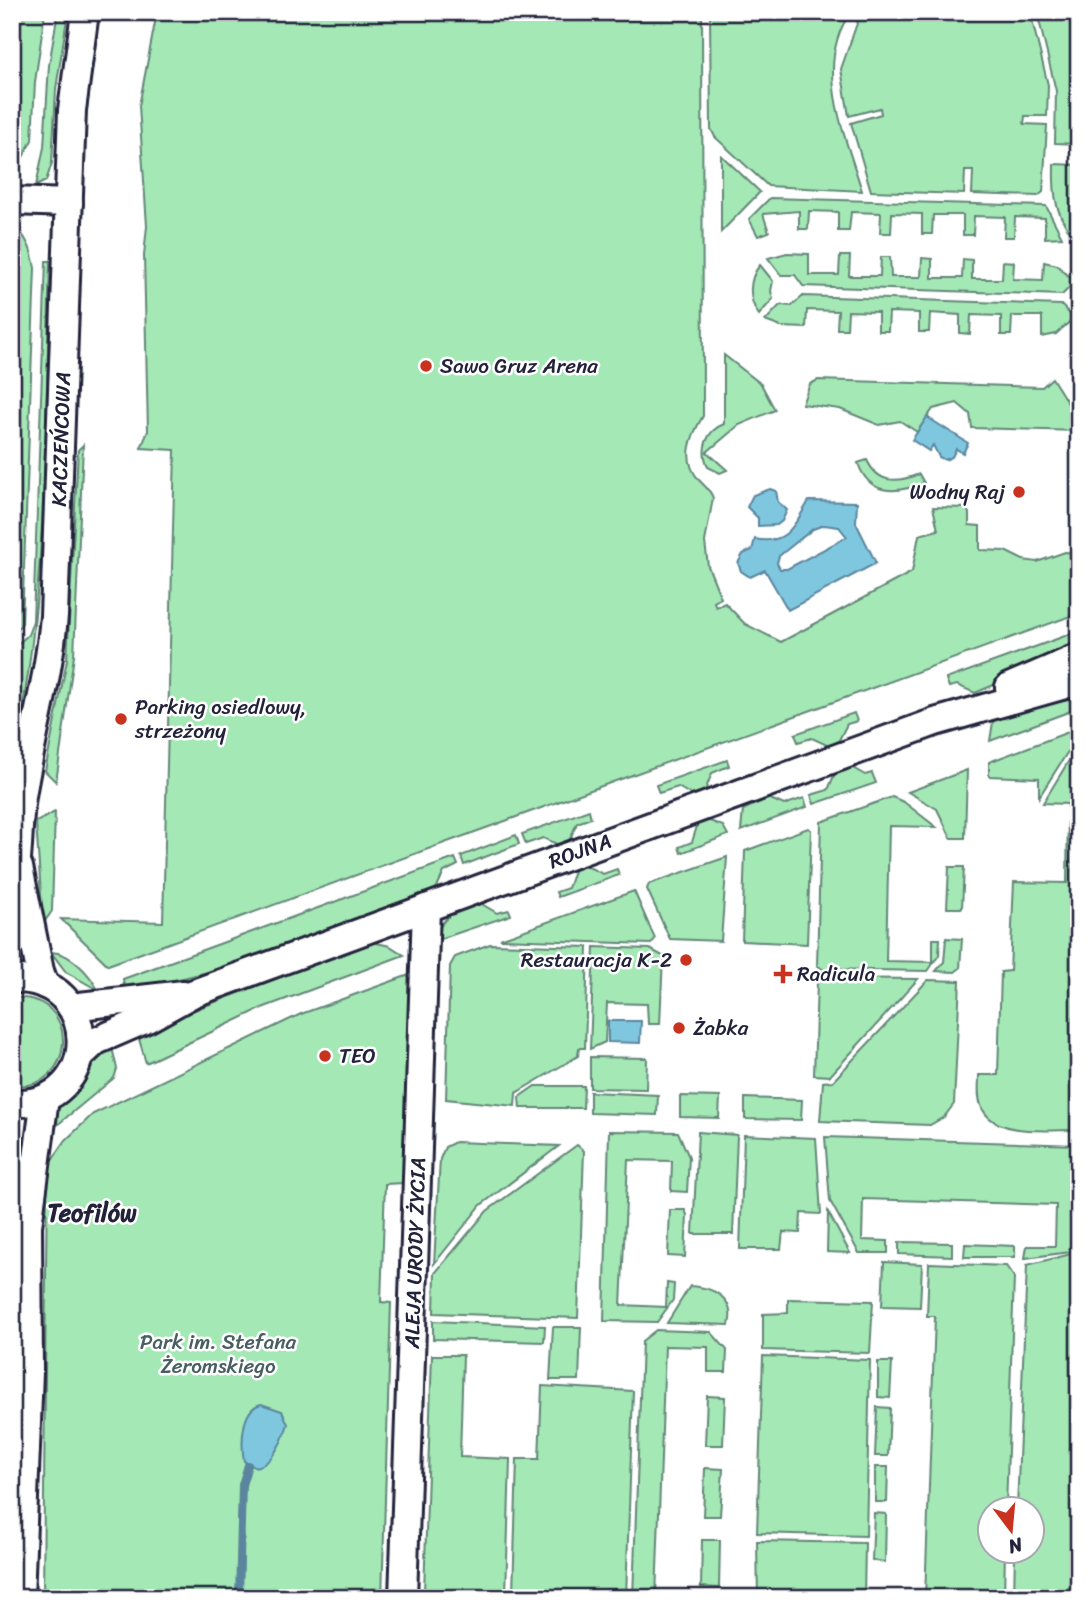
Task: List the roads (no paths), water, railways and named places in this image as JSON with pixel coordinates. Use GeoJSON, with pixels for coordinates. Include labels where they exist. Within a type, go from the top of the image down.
{"type":"FeatureCollection","features":[{"type":"Feature","properties":{"kind":"street","name":"KACZEŃCOWA"},"geometry":{"type":"LineString","coordinates":[[12,892],[19,864],[22,796],[46,685],[54,616],[73,99],[85,12]]}},
{"type":"Feature","properties":{"kind":"street"},"geometry":{"type":"LineString","coordinates":[[12,201],[69,203]]}},
{"type":"Feature","properties":{"kind":"street","name":"ROJNA"},"geometry":{"type":"LineString","coordinates":[[967,711],[1008,687],[1079,657]]}},
{"type":"Feature","properties":{"kind":"street","name":"ROJNA"},"geometry":{"type":"LineString","coordinates":[[80,1056],[96,1041],[149,1018],[194,993],[967,711],[1079,681]]}},
{"type":"Feature","properties":{"kind":"street","name":"KACZEŃCOWA"},"geometry":{"type":"LineString","coordinates":[[19,864],[45,985]]}},
{"type":"Feature","properties":{"kind":"street","name":"ALEJA URODY ŻYCIA"},"geometry":{"type":"LineString","coordinates":[[403,1598],[426,908]]}},
{"type":"Feature","properties":{"kind":"street"},"geometry":{"type":"LineString","coordinates":[[12,979],[45,985],[71,1007],[81,1033],[80,1056],[67,1081],[45,1098],[12,1104]]}},
{"type":"Feature","properties":{"kind":"street","name":"ROJNA"},"geometry":{"type":"LineString","coordinates":[[71,1007],[194,993]]}},
{"type":"Feature","properties":{"kind":"street"},"geometry":{"type":"LineString","coordinates":[[20,1598],[27,1456],[28,1226],[45,1098]]}},
{"type":"Feature","properties":{"kind":"street"},"geometry":{"type":"LineString","coordinates":[[12,1161],[28,1226]]}},
{"type":"Feature","properties":{"kind":"water"},"geometry":{"type":"Polygon","coordinates":[[[927,417],[968,443],[963,453],[956,449],[952,457],[945,460],[939,457],[933,445],[929,451],[912,440],[927,417]]]}},
{"type":"Feature","properties":{"kind":"water"},"geometry":{"type":"Polygon","coordinates":[[[770,489],[776,491],[778,502],[787,510],[777,525],[758,526],[758,518],[747,507],[753,495],[770,489]]]}},
{"type":"Feature","properties":{"kind":"water"},"geometry":{"type":"Polygon","coordinates":[[[809,501],[857,502],[856,523],[876,563],[788,610],[765,570],[750,577],[741,571],[738,563],[743,554],[752,550],[755,539],[775,539],[789,531],[809,501]],[[824,525],[813,529],[779,556],[777,563],[780,569],[787,569],[847,537],[839,527],[824,525]]]}},
{"type":"Feature","properties":{"kind":"water"},"geometry":{"type":"Polygon","coordinates":[[[608,1021],[641,1021],[640,1043],[608,1042],[608,1021]]]}},
{"type":"Feature","properties":{"kind":"water"},"geometry":{"type":"Polygon","coordinates":[[[261,1404],[282,1411],[288,1424],[272,1456],[259,1466],[252,1466],[244,1461],[244,1428],[249,1413],[261,1404]]]}},
{"type":"Feature","properties":{"kind":"waterway"},"geometry":{"type":"LineString","coordinates":[[239,1598],[242,1485],[248,1465]]}},
{"type":"Feature","properties":{"kind":"place","name":"Sawo Gruz Arena"},"geometry":{"type":"Point","coordinates":[426,366]}},
{"type":"Feature","properties":{"kind":"place","name":"Wodny Raj"},"geometry":{"type":"Point","coordinates":[1019,492]}},
{"type":"Feature","properties":{"kind":"place","name":"Parking osiedlowy, strzeżony"},"geometry":{"type":"Point","coordinates":[121,719]}},
{"type":"Feature","properties":{"kind":"place","name":"Restauracja K-2"},"geometry":{"type":"Point","coordinates":[686,960]}},
{"type":"Feature","properties":{"kind":"place","name":"Radicula"},"geometry":{"type":"Point","coordinates":[783,974]}},
{"type":"Feature","properties":{"kind":"place","name":"Żabka"},"geometry":{"type":"Point","coordinates":[679,1028]}},
{"type":"Feature","properties":{"kind":"place","name":"TEO"},"geometry":{"type":"Point","coordinates":[325,1056]}},
{"type":"Feature","properties":{"kind":"district","name":"Teofilów"},"geometry":{"type":"Point","coordinates":[92,1213]}},
{"type":"Feature","properties":{"kind":"park label","name":"Park im. Stefana Żeromskiego"},"geometry":{"type":"Point","coordinates":[218,1354]}}]}
